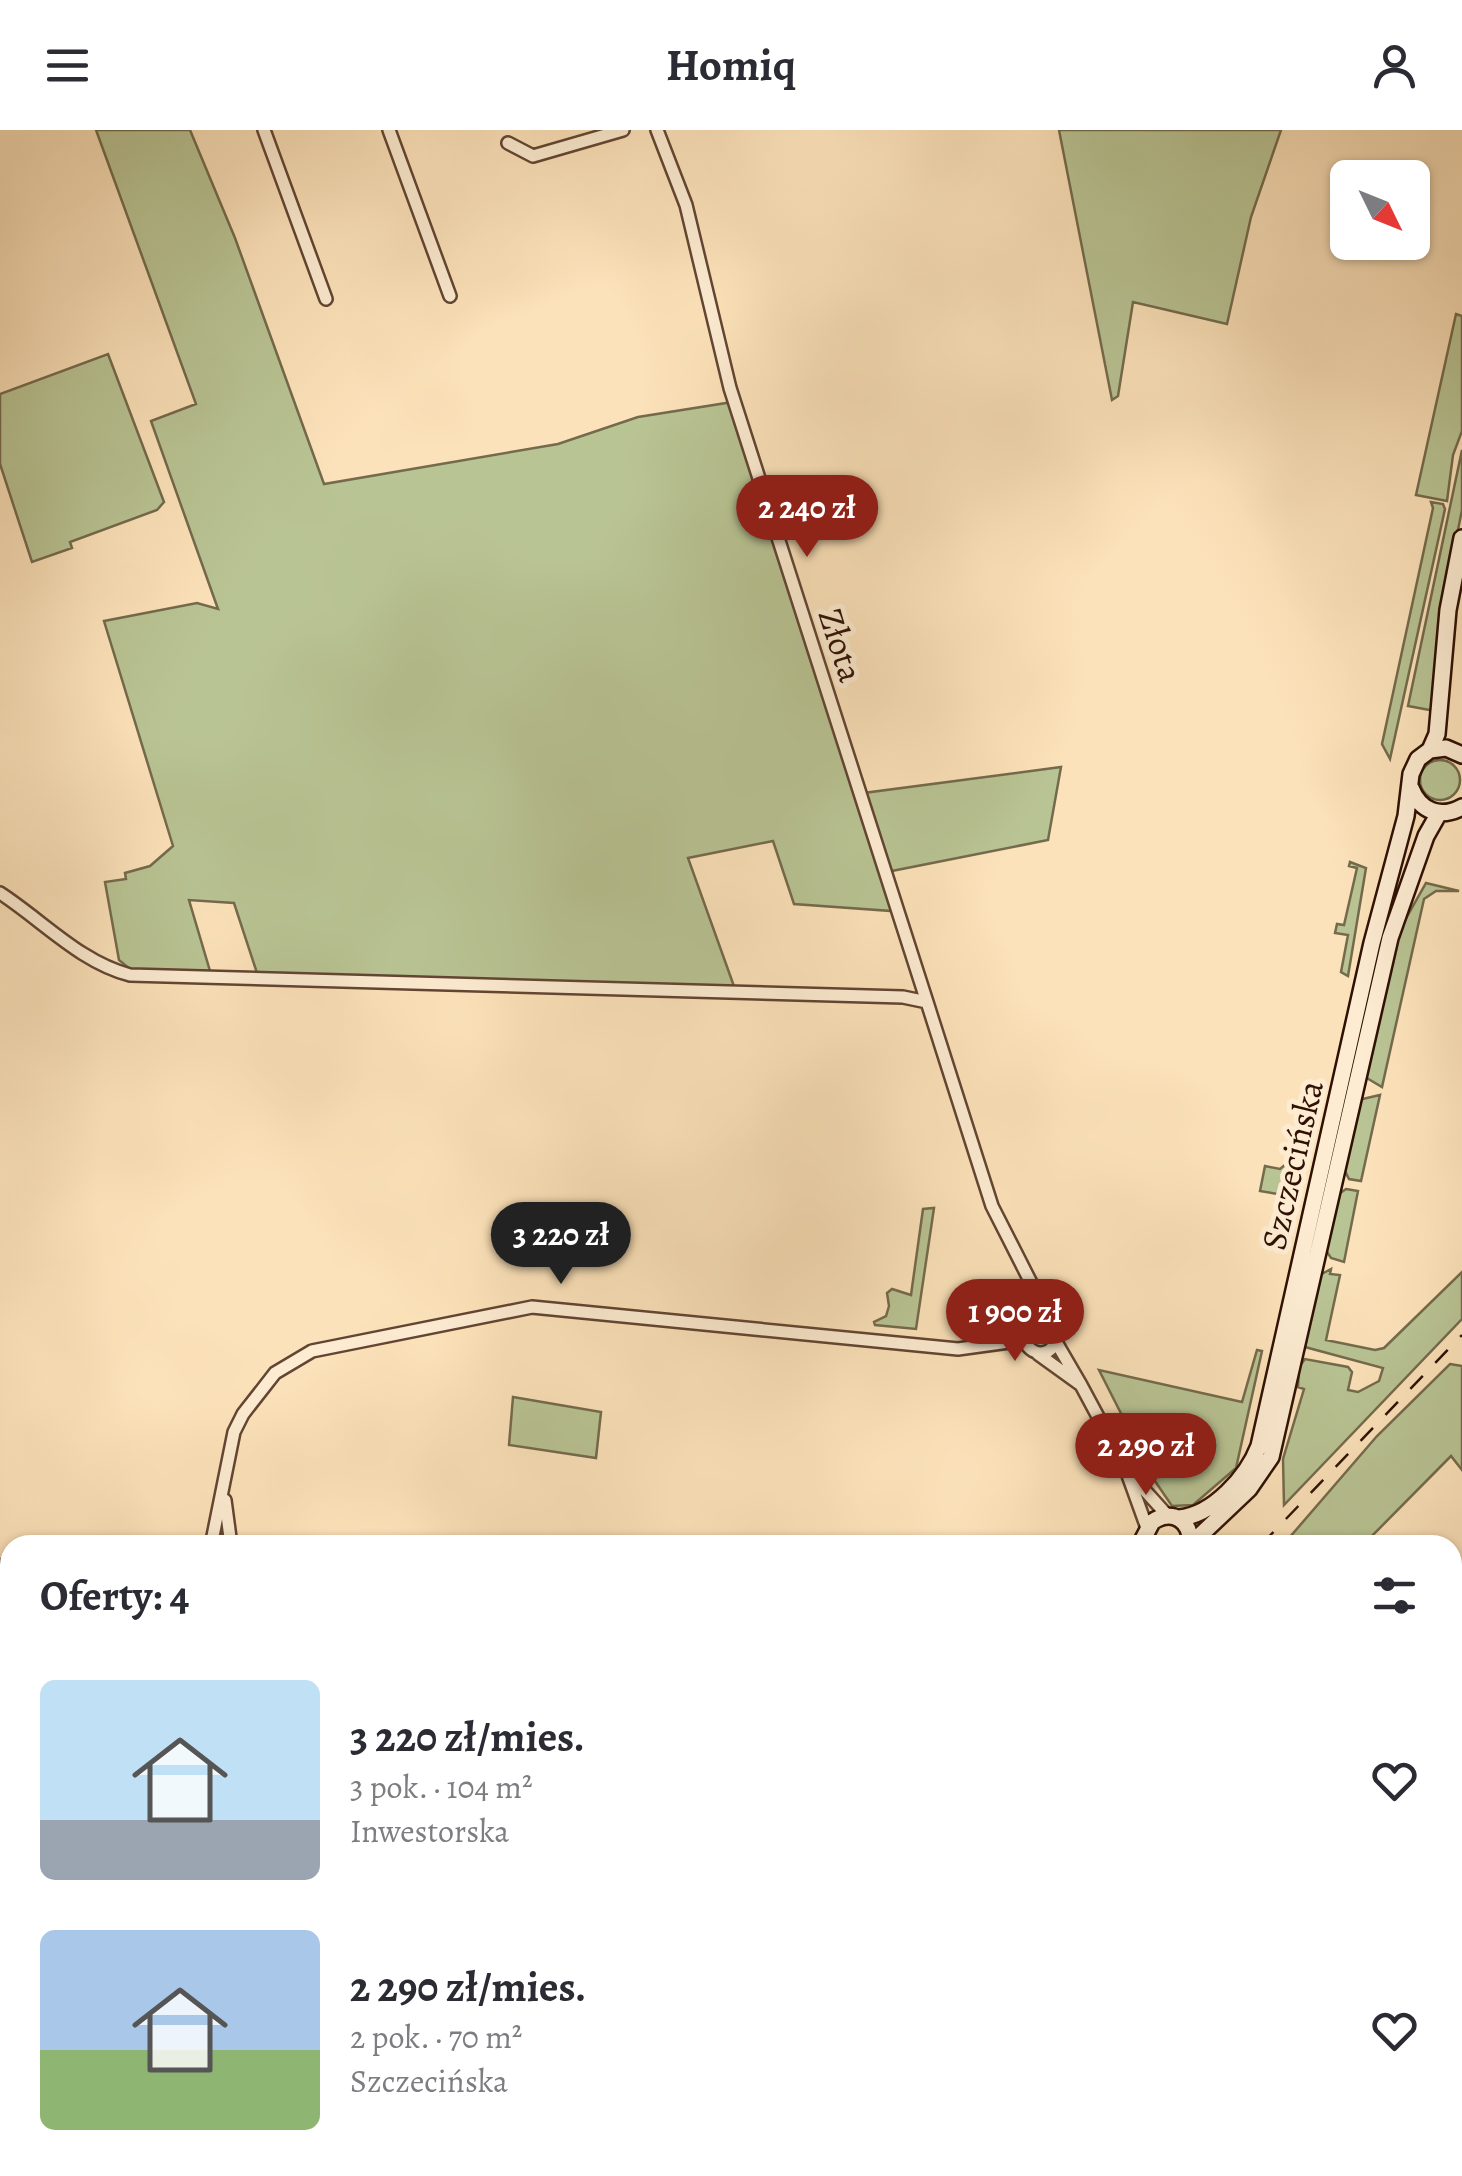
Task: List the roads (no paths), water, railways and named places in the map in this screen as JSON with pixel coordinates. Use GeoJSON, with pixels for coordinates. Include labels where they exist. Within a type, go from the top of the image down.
{"type":"FeatureCollection","features":[{"type":"Feature","properties":{"kind":"main road"},"geometry":{"type":"LineString","coordinates":[[1430,750],[1437,734],[1448,610],[1462,538]]}},
{"type":"Feature","properties":{"kind":"main road"},"geometry":{"type":"LineString","coordinates":[[1430,750],[1446,748],[1462,754]]}},
{"type":"Feature","properties":{"kind":"main road","name":"Szczecińska"},"geometry":{"type":"LineString","coordinates":[[1147,1535],[1156,1519],[1206,1509],[1244,1474],[1260,1446],[1372,943],[1394,868],[1413,767],[1430,750]]}},
{"type":"Feature","properties":{"kind":"main road"},"geometry":{"type":"LineString","coordinates":[[1410,788],[1421,805],[1454,811]]}},
{"type":"Feature","properties":{"kind":"main road","name":"Szczecińska"},"geometry":{"type":"LineString","coordinates":[[1200,1535],[1257,1479],[1276,1440],[1390,938],[1426,836],[1454,811]]}},
{"type":"Feature","properties":{"kind":"main road"},"geometry":{"type":"LineString","coordinates":[[1173,1517],[1189,1530],[1189,1535]]}},
{"type":"Feature","properties":{"kind":"street"},"geometry":{"type":"LineString","coordinates":[[264,130],[326,299]]}},
{"type":"Feature","properties":{"kind":"street"},"geometry":{"type":"LineString","coordinates":[[389,130],[450,296]]}},
{"type":"Feature","properties":{"kind":"street"},"geometry":{"type":"LineString","coordinates":[[508,143],[533,156],[624,130]]}},
{"type":"Feature","properties":{"kind":"street","name":"Złota"},"geometry":{"type":"LineString","coordinates":[[657,130],[686,205],[730,388],[992,1206],[1052,1325]]}},
{"type":"Feature","properties":{"kind":"street"},"geometry":{"type":"LineString","coordinates":[[0,893],[92,960],[130,975],[903,996],[927,1002]]}},
{"type":"Feature","properties":{"kind":"street"},"geometry":{"type":"LineString","coordinates":[[1030,1284],[1026,1334],[1029,1349],[1081,1386]]}},
{"type":"Feature","properties":{"kind":"street"},"geometry":{"type":"LineString","coordinates":[[210,1535],[224,1491],[234,1432],[275,1372],[312,1351],[508,1310],[563,1307],[958,1348],[1026,1334],[1038,1321],[1052,1325],[1057,1334],[1049,1352],[1038,1354]]}},
{"type":"Feature","properties":{"kind":"street"},"geometry":{"type":"LineString","coordinates":[[1056,1342],[1125,1467],[1144,1535]]}},
{"type":"Feature","properties":{"kind":"street"},"geometry":{"type":"LineString","coordinates":[[1125,1467],[1173,1517]]}},
{"type":"Feature","properties":{"kind":"street"},"geometry":{"type":"LineString","coordinates":[[224,1491],[230,1535]]}},
{"type":"Feature","properties":{"kind":"railway"},"geometry":{"type":"LineString","coordinates":[[1271,1535],[1462,1335]]}}]}
